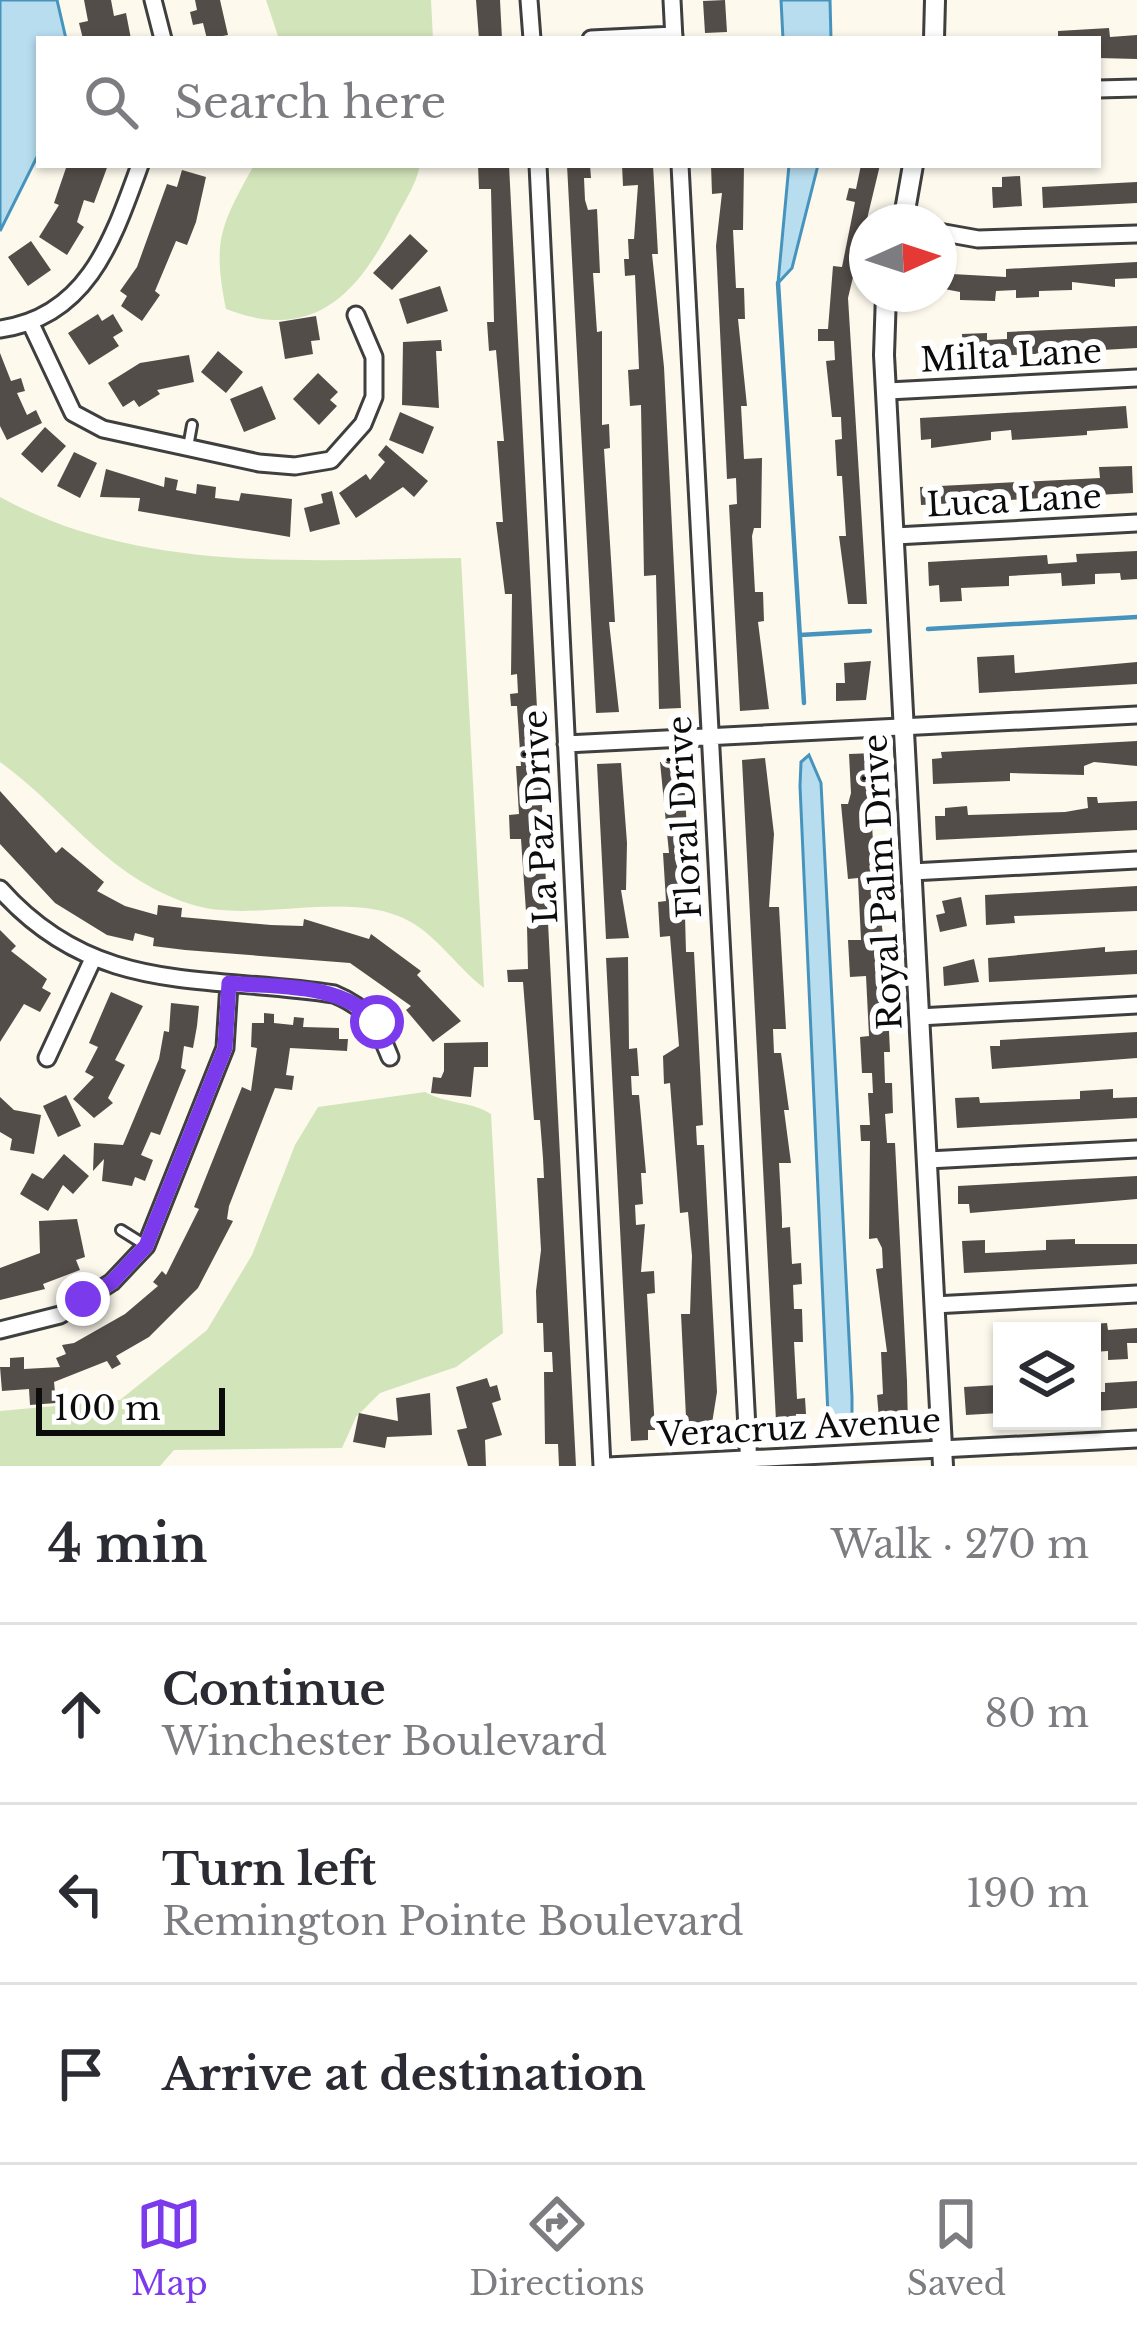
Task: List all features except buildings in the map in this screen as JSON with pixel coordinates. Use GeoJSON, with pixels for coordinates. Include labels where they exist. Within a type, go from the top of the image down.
{"type":"FeatureCollection","features":[{"type":"Feature","properties":{"kind":"street"},"geometry":{"type":"LineString","coordinates":[[154,0],[162,36]]}},
{"type":"Feature","properties":{"kind":"street"},"geometry":{"type":"LineString","coordinates":[[530,0],[532,36]]}},
{"type":"Feature","properties":{"kind":"street"},"geometry":{"type":"LineString","coordinates":[[672,0],[674,36]]}},
{"type":"Feature","properties":{"kind":"street"},"geometry":{"type":"LineString","coordinates":[[934,36],[935,0]]}},
{"type":"Feature","properties":{"kind":"street"},"geometry":{"type":"LineString","coordinates":[[1101,89],[1137,88]]}},
{"type":"Feature","properties":{"kind":"street"},"geometry":{"type":"LineString","coordinates":[[0,328],[31,324],[61,306],[99,266],[139,168]]}},
{"type":"Feature","properties":{"kind":"street","name":"La Paz Drive"},"geometry":{"type":"LineString","coordinates":[[538,168],[605,1466]]}},
{"type":"Feature","properties":{"kind":"street","name":"Floral Drive"},"geometry":{"type":"LineString","coordinates":[[680,168],[749,1463]]}},
{"type":"Feature","properties":{"kind":"street"},"geometry":{"type":"LineString","coordinates":[[906,204],[912,168]]}},
{"type":"Feature","properties":{"kind":"street"},"geometry":{"type":"LineString","coordinates":[[957,234],[994,239],[1137,234]]}},
{"type":"Feature","properties":{"kind":"street","name":"Royal Palm Drive"},"geometry":{"type":"LineString","coordinates":[[886,312],[943,1458]]}},
{"type":"Feature","properties":{"kind":"street"},"geometry":{"type":"LineString","coordinates":[[31,324],[73,413],[103,429],[259,464],[331,460],[363,424],[374,398],[374,357],[356,315]]}},
{"type":"Feature","properties":{"kind":"street","name":"Milta Lane"},"geometry":{"type":"LineString","coordinates":[[888,391],[1137,378]]}},
{"type":"Feature","properties":{"kind":"street","name":"Luca Lane"},"geometry":{"type":"LineString","coordinates":[[895,536],[1137,523]]}},
{"type":"Feature","properties":{"kind":"street"},"geometry":{"type":"LineString","coordinates":[[566,744],[1137,715]]}},
{"type":"Feature","properties":{"kind":"street"},"geometry":{"type":"LineString","coordinates":[[912,872],[1137,860]]}},
{"type":"Feature","properties":{"kind":"street"},"geometry":{"type":"LineString","coordinates":[[0,889],[45,932],[92,961],[148,974],[315,991],[355,1003],[377,1022],[390,1057]]}},
{"type":"Feature","properties":{"kind":"street"},"geometry":{"type":"LineString","coordinates":[[47,1058],[92,961]]}},
{"type":"Feature","properties":{"kind":"street"},"geometry":{"type":"LineString","coordinates":[[0,1330],[60,1315],[112,1282],[146,1246],[225,1048],[229,983]]}},
{"type":"Feature","properties":{"kind":"street"},"geometry":{"type":"LineString","coordinates":[[919,1017],[1137,1005]]}},
{"type":"Feature","properties":{"kind":"street"},"geometry":{"type":"LineString","coordinates":[[928,1160],[1137,1149]]}},
{"type":"Feature","properties":{"kind":"street"},"geometry":{"type":"LineString","coordinates":[[934,1305],[1137,1294]]}},
{"type":"Feature","properties":{"kind":"street","name":"Veracruz Avenue"},"geometry":{"type":"LineString","coordinates":[[605,1466],[943,1458],[1137,1439]]}},
{"type":"Feature","properties":{"kind":"lane"},"geometry":{"type":"LineString","coordinates":[[187,449],[192,425]]}},
{"type":"Feature","properties":{"kind":"lane"},"geometry":{"type":"LineString","coordinates":[[121,1229],[146,1246]]}},
{"type":"Feature","properties":{"kind":"green space"},"geometry":{"type":"Polygon","coordinates":[[[266,0],[431,0],[433,36],[278,36],[266,0]]]}},
{"type":"Feature","properties":{"kind":"green space"},"geometry":{"type":"Polygon","coordinates":[[[252,168],[419,168],[363,273],[328,306],[306,316],[256,318],[226,309],[220,249],[234,203],[252,168]]]}},
{"type":"Feature","properties":{"kind":"green space"},"geometry":{"type":"Polygon","coordinates":[[[0,497],[54,522],[167,551],[284,560],[461,558],[484,988],[419,927],[385,912],[358,907],[215,909],[160,892],[111,860],[0,762],[0,497]]]}},
{"type":"Feature","properties":{"kind":"green space"},"geometry":{"type":"Polygon","coordinates":[[[425,1092],[491,1114],[503,1333],[456,1367],[380,1393],[356,1417],[342,1448],[174,1450],[160,1466],[0,1466],[0,1411],[120,1400],[207,1330],[252,1255],[295,1145],[318,1107],[425,1092]]]}},
{"type":"Feature","properties":{"kind":"water"},"geometry":{"type":"Polygon","coordinates":[[[0,0],[57,0],[65,36],[36,36],[36,159],[0,231],[0,0]]]}},
{"type":"Feature","properties":{"kind":"water"},"geometry":{"type":"Polygon","coordinates":[[[781,0],[830,0],[831,36],[783,36],[781,0]]]}},
{"type":"Feature","properties":{"kind":"water"},"geometry":{"type":"Polygon","coordinates":[[[789,168],[817,168],[792,268],[778,283],[789,168]]]}},
{"type":"Feature","properties":{"kind":"water"},"geometry":{"type":"Polygon","coordinates":[[[809,755],[821,783],[852,1397],[852,1420],[834,1426],[828,1415],[800,786],[801,762],[809,755]]]}},
{"type":"Feature","properties":{"kind":"waterway"},"geometry":{"type":"LineString","coordinates":[[778,283],[804,703]]}},
{"type":"Feature","properties":{"kind":"waterway"},"geometry":{"type":"LineString","coordinates":[[928,629],[1137,617]]}},
{"type":"Feature","properties":{"kind":"waterway"},"geometry":{"type":"LineString","coordinates":[[800,635],[870,631]]}},
{"type":"Feature","properties":{"kind":"route"},"geometry":{"type":"LineString","coordinates":[[83,1299],[112,1282],[146,1246],[203,1115],[225,1048],[229,983],[334,994],[366,1010],[377,1022]]}}]}
